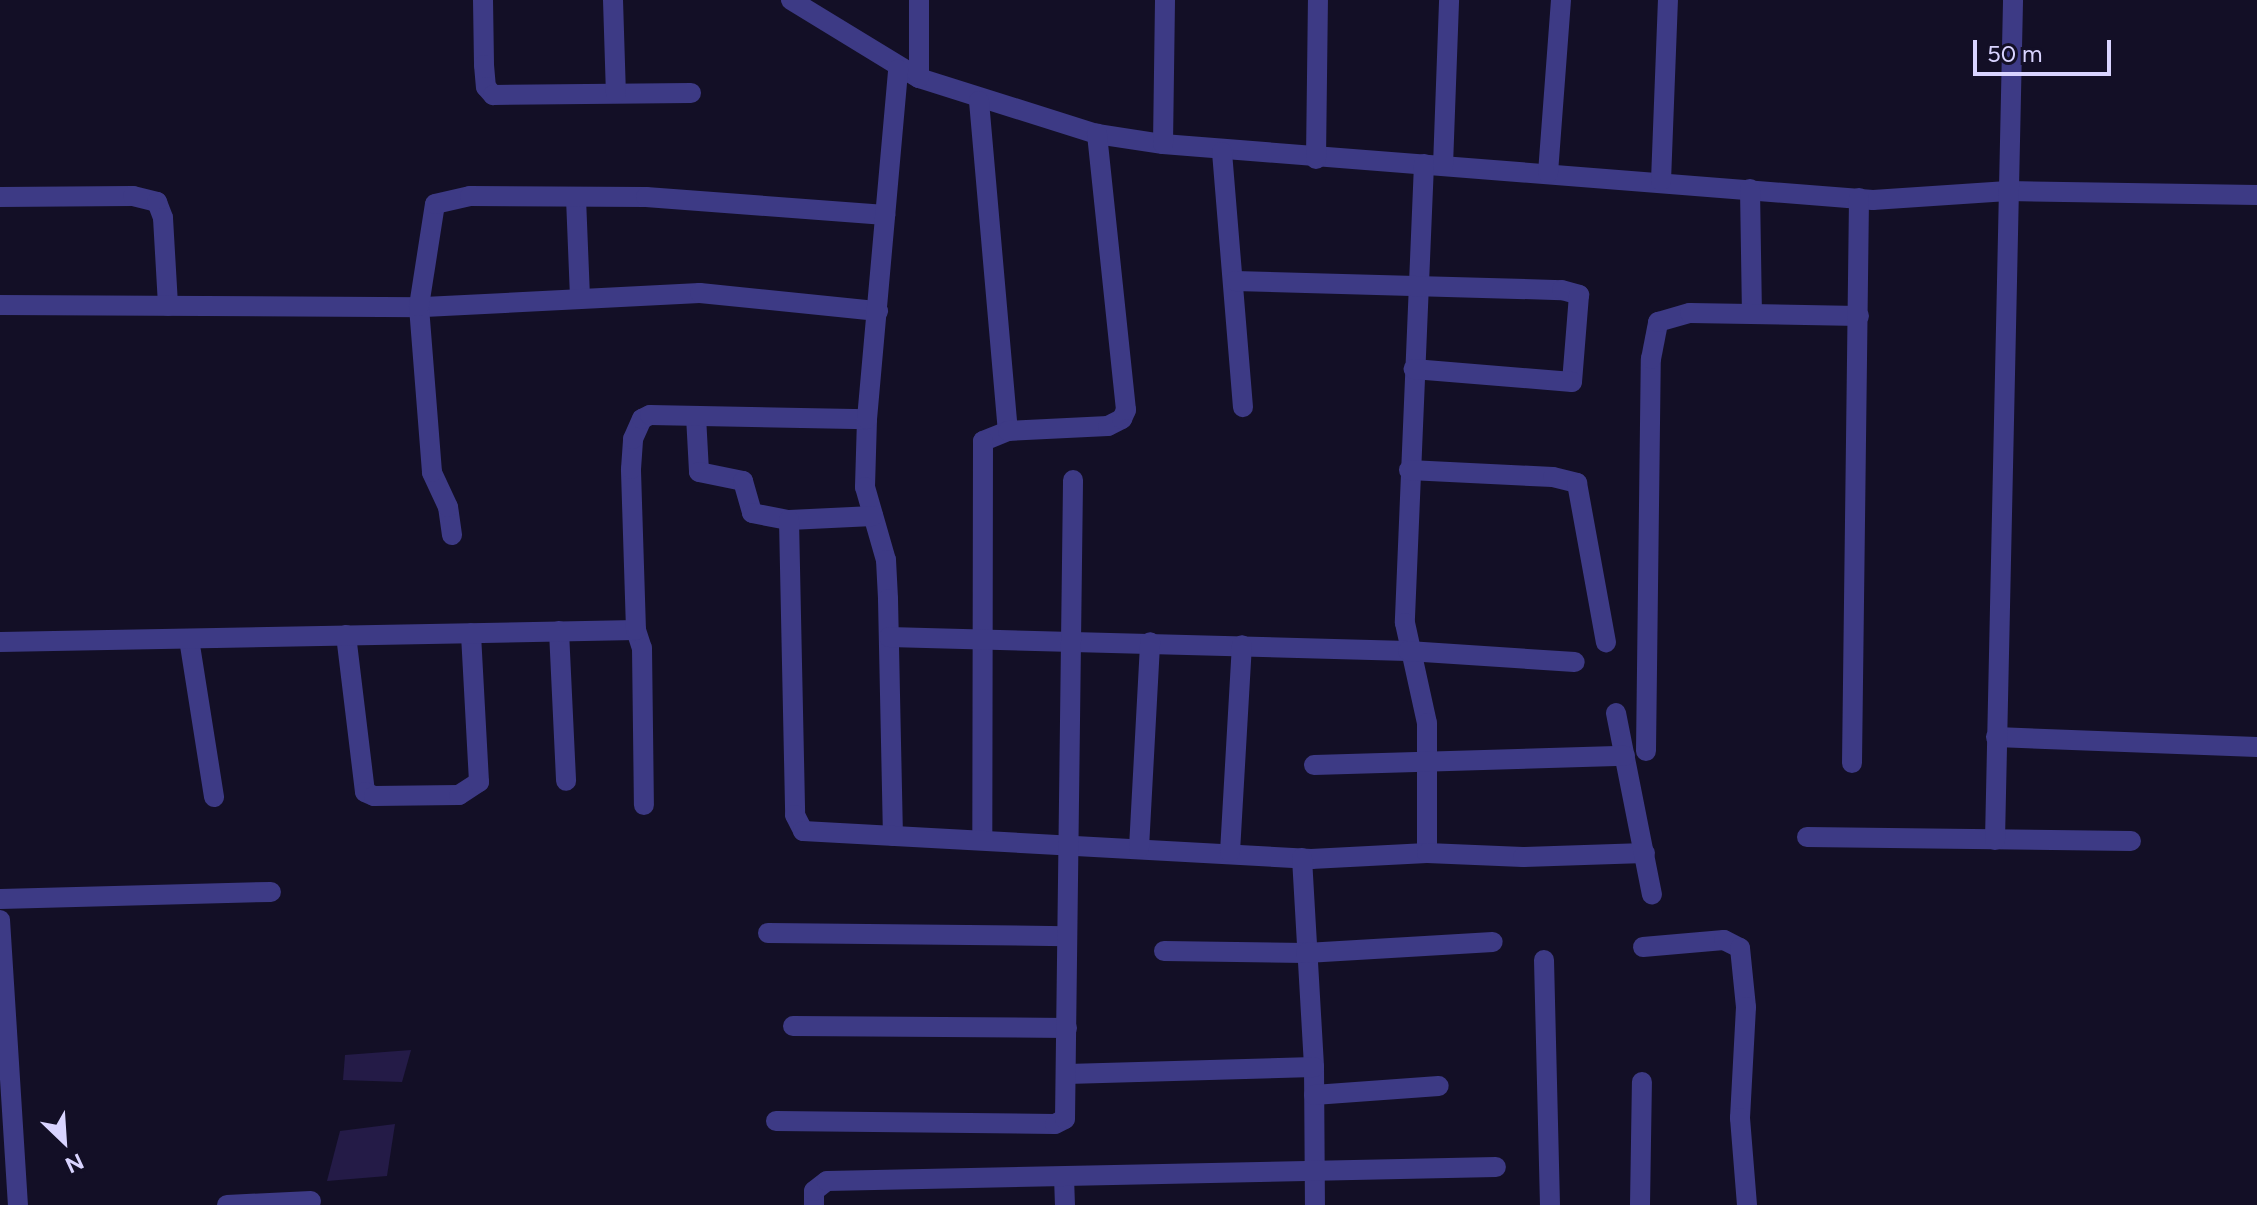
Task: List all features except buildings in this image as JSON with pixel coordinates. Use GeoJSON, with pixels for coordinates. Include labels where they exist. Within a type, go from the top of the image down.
{"type":"FeatureCollection","features":[{"type":"Feature","properties":{"kind":"street"},"geometry":{"type":"LineString","coordinates":[[483,0],[486,87],[493,95],[691,93]]}},
{"type":"Feature","properties":{"kind":"street"},"geometry":{"type":"LineString","coordinates":[[613,0],[616,93]]}},
{"type":"Feature","properties":{"kind":"street"},"geometry":{"type":"LineString","coordinates":[[791,0],[898,69],[979,101],[1097,134],[1222,152],[1661,181],[1859,198],[2008,191],[2257,195]]}},
{"type":"Feature","properties":{"kind":"street"},"geometry":{"type":"LineString","coordinates":[[919,0],[919,78]]}},
{"type":"Feature","properties":{"kind":"street"},"geometry":{"type":"LineString","coordinates":[[1163,144],[1165,0]]}},
{"type":"Feature","properties":{"kind":"street"},"geometry":{"type":"LineString","coordinates":[[1316,159],[1318,0]]}},
{"type":"Feature","properties":{"kind":"street"},"geometry":{"type":"LineString","coordinates":[[1427,853],[1424,701],[1408,651],[1409,470],[1418,286],[1449,0]]}},
{"type":"Feature","properties":{"kind":"street"},"geometry":{"type":"LineString","coordinates":[[1548,173],[1561,0]]}},
{"type":"Feature","properties":{"kind":"street"},"geometry":{"type":"LineString","coordinates":[[1661,181],[1668,0]]}},
{"type":"Feature","properties":{"kind":"street"},"geometry":{"type":"LineString","coordinates":[[1995,840],[2013,0]]}},
{"type":"Feature","properties":{"kind":"street"},"geometry":{"type":"LineString","coordinates":[[893,836],[886,560],[865,487],[867,419],[898,69]]}},
{"type":"Feature","properties":{"kind":"street"},"geometry":{"type":"LineString","coordinates":[[979,101],[1008,431]]}},
{"type":"Feature","properties":{"kind":"street"},"geometry":{"type":"LineString","coordinates":[[982,839],[983,441],[1008,431],[1108,426],[1122,419],[1126,410],[1097,134]]}},
{"type":"Feature","properties":{"kind":"street"},"geometry":{"type":"LineString","coordinates":[[1222,152],[1243,407]]}},
{"type":"Feature","properties":{"kind":"street"},"geometry":{"type":"LineString","coordinates":[[1750,189],[1752,314]]}},
{"type":"Feature","properties":{"kind":"street"},"geometry":{"type":"LineString","coordinates":[[0,197],[133,196],[157,202],[163,218],[168,306]]}},
{"type":"Feature","properties":{"kind":"street"},"geometry":{"type":"LineString","coordinates":[[452,535],[448,507],[432,472],[419,306],[435,204],[470,196],[646,197],[885,215]]}},
{"type":"Feature","properties":{"kind":"street"},"geometry":{"type":"LineString","coordinates":[[576,198],[580,298]]}},
{"type":"Feature","properties":{"kind":"street"},"geometry":{"type":"LineString","coordinates":[[1852,763],[1859,198]]}},
{"type":"Feature","properties":{"kind":"street"},"geometry":{"type":"LineString","coordinates":[[1235,281],[1574,291],[1580,301],[1572,382],[1414,369]]}},
{"type":"Feature","properties":{"kind":"street"},"geometry":{"type":"LineString","coordinates":[[0,305],[419,306],[580,298],[743,295],[878,311]]}},
{"type":"Feature","properties":{"kind":"street"},"geometry":{"type":"LineString","coordinates":[[1646,751],[1651,359],[1658,322],[1690,313],[1859,316]]}},
{"type":"Feature","properties":{"kind":"street"},"geometry":{"type":"LineString","coordinates":[[644,805],[642,648],[636,630],[633,439],[642,419],[650,415],[867,419]]}},
{"type":"Feature","properties":{"kind":"street"},"geometry":{"type":"LineString","coordinates":[[696,416],[696,461],[702,475],[743,481],[752,513],[789,520],[873,516]]}},
{"type":"Feature","properties":{"kind":"street"},"geometry":{"type":"LineString","coordinates":[[1409,470],[1553,477],[1577,483],[1606,642]]}},
{"type":"Feature","properties":{"kind":"street"},"geometry":{"type":"LineString","coordinates":[[776,1121],[1055,1124],[1066,1114],[1073,480]]}},
{"type":"Feature","properties":{"kind":"street"},"geometry":{"type":"LineString","coordinates":[[789,520],[797,823],[809,833],[982,839],[1302,858],[1427,853],[1523,857],[1645,853]]}},
{"type":"Feature","properties":{"kind":"street"},"geometry":{"type":"LineString","coordinates":[[0,642],[636,630]]}},
{"type":"Feature","properties":{"kind":"street"},"geometry":{"type":"LineString","coordinates":[[559,631],[566,781]]}},
{"type":"Feature","properties":{"kind":"street"},"geometry":{"type":"LineString","coordinates":[[346,635],[363,789],[374,796],[416,796],[469,793],[479,782],[471,633]]}},
{"type":"Feature","properties":{"kind":"street"},"geometry":{"type":"LineString","coordinates":[[889,637],[1069,639],[1408,651],[1575,662]]}},
{"type":"Feature","properties":{"kind":"street"},"geometry":{"type":"LineString","coordinates":[[189,639],[214,797]]}},
{"type":"Feature","properties":{"kind":"street"},"geometry":{"type":"LineString","coordinates":[[1139,848],[1150,642]]}},
{"type":"Feature","properties":{"kind":"street"},"geometry":{"type":"LineString","coordinates":[[1230,852],[1242,645]]}},
{"type":"Feature","properties":{"kind":"street"},"geometry":{"type":"LineString","coordinates":[[1616,713],[1652,894]]}},
{"type":"Feature","properties":{"kind":"street"},"geometry":{"type":"LineString","coordinates":[[1996,737],[2257,747]]}},
{"type":"Feature","properties":{"kind":"street"},"geometry":{"type":"LineString","coordinates":[[1314,765],[1625,756]]}},
{"type":"Feature","properties":{"kind":"street"},"geometry":{"type":"LineString","coordinates":[[1807,837],[2131,841]]}},
{"type":"Feature","properties":{"kind":"street"},"geometry":{"type":"LineString","coordinates":[[1302,858],[1314,1067],[1315,1205]]}},
{"type":"Feature","properties":{"kind":"street"},"geometry":{"type":"LineString","coordinates":[[0,899],[271,892]]}},
{"type":"Feature","properties":{"kind":"street"},"geometry":{"type":"LineString","coordinates":[[0,920],[18,1205]]}},
{"type":"Feature","properties":{"kind":"street"},"geometry":{"type":"LineString","coordinates":[[768,933],[1067,936]]}},
{"type":"Feature","properties":{"kind":"street"},"geometry":{"type":"LineString","coordinates":[[1643,947],[1724,940],[1740,948],[1746,1007],[1740,1118],[1747,1205]]}},
{"type":"Feature","properties":{"kind":"street"},"geometry":{"type":"LineString","coordinates":[[1164,951],[1306,953],[1493,942]]}},
{"type":"Feature","properties":{"kind":"street"},"geometry":{"type":"LineString","coordinates":[[1544,960],[1550,1205]]}},
{"type":"Feature","properties":{"kind":"street"},"geometry":{"type":"LineString","coordinates":[[793,1026],[1067,1028]]}},
{"type":"Feature","properties":{"kind":"street"},"geometry":{"type":"LineString","coordinates":[[1067,1074],[1314,1067]]}},
{"type":"Feature","properties":{"kind":"street"},"geometry":{"type":"LineString","coordinates":[[1640,1205],[1642,1082]]}},
{"type":"Feature","properties":{"kind":"street"},"geometry":{"type":"LineString","coordinates":[[1314,1095],[1439,1086]]}},
{"type":"Feature","properties":{"kind":"street"},"geometry":{"type":"LineString","coordinates":[[814,1205],[817,1186],[827,1181],[1314,1168],[1496,1167]]}},
{"type":"Feature","properties":{"kind":"street"},"geometry":{"type":"LineString","coordinates":[[1064,1177],[1065,1205]]}},
{"type":"Feature","properties":{"kind":"street"},"geometry":{"type":"LineString","coordinates":[[227,1205],[311,1201]]}}]}
